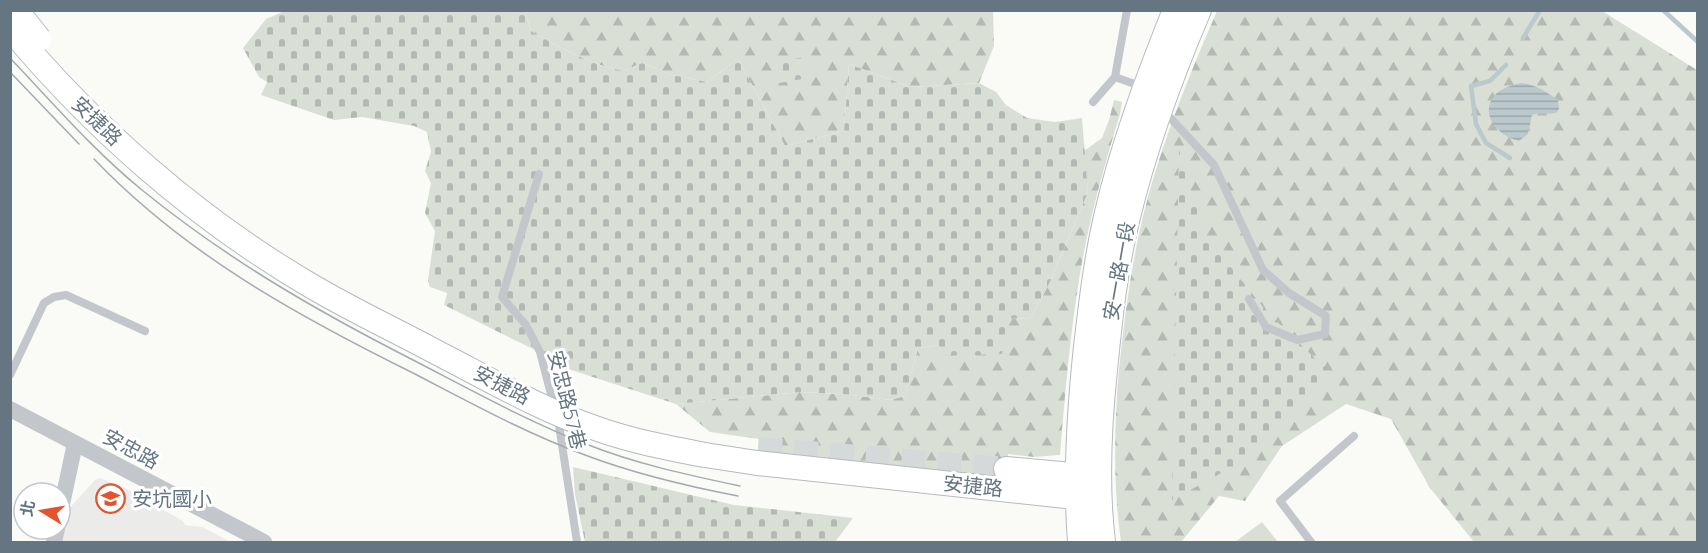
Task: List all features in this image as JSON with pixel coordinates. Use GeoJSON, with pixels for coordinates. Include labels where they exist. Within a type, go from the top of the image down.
{"type":"FeatureCollection","features":[{"type":"Feature","properties":{"kind":"street","name":"安捷路"},"geometry":{"type":"LineString","coordinates":[[16,10],[37,37],[96,100],[164,162],[221,208],[315,271],[564,398],[600,414],[757,463],[1089,487]]}},
{"type":"Feature","properties":{"kind":"street","name":"安一路一段"},"geometry":{"type":"LineString","coordinates":[[1151,117],[1145,88],[1175,10]]}},
{"type":"Feature","properties":{"kind":"street","name":"安一路一段"},"geometry":{"type":"LineString","coordinates":[[1103,543],[1089,487],[1082,391],[1095,274],[1106,218],[1199,10]]}},
{"type":"Feature","properties":{"kind":"street","name":"安捷路"},"geometry":{"type":"LineString","coordinates":[[10,28],[81,107],[154,174],[213,220],[307,284],[558,413],[594,428],[641,442],[706,448],[758,448]]}},
{"type":"Feature","properties":{"kind":"street","name":"安忠路"},"geometry":{"type":"LineString","coordinates":[[10,409],[264,543]]}},
{"type":"Feature","properties":{"kind":"street"},"geometry":{"type":"LineString","coordinates":[[67,481],[75,443]]}},
{"type":"Feature","properties":{"kind":"street","name":"安捷路"},"geometry":{"type":"LineString","coordinates":[[1006,469],[1089,487]]}},
{"type":"Feature","properties":{"kind":"street","name":"安一路一段"},"geometry":{"type":"LineString","coordinates":[[1080,543],[1089,487]]}},
{"type":"Feature","properties":{"kind":"lane"},"geometry":{"type":"LineString","coordinates":[[1093,102],[1115,76],[1127,10]]}},
{"type":"Feature","properties":{"kind":"lane"},"geometry":{"type":"LineString","coordinates":[[1115,76],[1145,88]]}},
{"type":"Feature","properties":{"kind":"lane"},"geometry":{"type":"LineString","coordinates":[[1151,117],[1214,165],[1263,270],[1289,293],[1326,316],[1325,334],[1297,340],[1266,327],[1249,299]]}},
{"type":"Feature","properties":{"kind":"lane","name":"安忠路57巷"},"geometry":{"type":"LineString","coordinates":[[539,174],[502,297],[526,325],[540,352],[561,432],[577,543]]}},
{"type":"Feature","properties":{"kind":"lane"},"geometry":{"type":"LineString","coordinates":[[10,375],[44,303],[54,297],[66,295],[145,331]]}},
{"type":"Feature","properties":{"kind":"lane"},"geometry":{"type":"LineString","coordinates":[[1311,543],[1281,501],[1354,436]]}},
{"type":"Feature","properties":{"kind":"shaded area"},"geometry":{"type":"Polygon","coordinates":[[[1520,83],[1536,86],[1558,100],[1559,109],[1556,113],[1532,115],[1528,134],[1519,141],[1498,130],[1493,124],[1489,110],[1490,102],[1497,93],[1520,83]]]}},
{"type":"Feature","properties":{"kind":"shaded area","name":"安坑國小"},"geometry":{"type":"Polygon","coordinates":[[[100,478],[123,487],[183,521],[185,525],[202,527],[231,542],[60,542],[72,541],[72,505],[95,480],[100,478]]]}},
{"type":"Feature","properties":{"kind":"green space"},"geometry":{"type":"Polygon","coordinates":[[[285,11],[525,11],[531,31],[590,61],[624,70],[642,63],[673,75],[707,82],[738,59],[785,146],[844,131],[849,64],[910,87],[979,83],[996,92],[1006,105],[1027,118],[1055,122],[1082,118],[1088,192],[1050,282],[1031,318],[1007,319],[1002,354],[941,356],[939,345],[918,348],[905,396],[890,400],[801,392],[676,404],[562,367],[535,350],[444,305],[447,293],[430,287],[428,280],[435,231],[425,213],[431,183],[425,171],[431,152],[427,132],[414,126],[362,117],[334,120],[261,95],[267,82],[259,77],[243,48],[266,19],[285,11]]]}},
{"type":"Feature","properties":{"kind":"green space"},"geometry":{"type":"Polygon","coordinates":[[[525,11],[993,11],[994,46],[979,83],[910,87],[849,64],[844,131],[785,146],[738,59],[707,82],[673,75],[642,63],[624,70],[615,69],[576,55],[531,31],[525,11]]]}},
{"type":"Feature","properties":{"kind":"green space"},"geometry":{"type":"Polygon","coordinates":[[[1217,11],[1602,11],[1697,70],[1697,542],[1474,542],[1430,488],[1391,419],[1346,404],[1282,446],[1245,501],[1219,496],[1181,542],[1121,542],[1115,456],[1116,413],[1123,333],[1134,261],[1148,198],[1165,143],[1217,11]]]}},
{"type":"Feature","properties":{"kind":"green space"},"geometry":{"type":"Polygon","coordinates":[[[804,57],[808,78],[779,83],[775,62],[804,57]]]}},
{"type":"Feature","properties":{"kind":"green space"},"geometry":{"type":"Polygon","coordinates":[[[1114,100],[1122,102],[1092,213],[1080,274],[1060,455],[1034,457],[1008,454],[1005,480],[757,458],[759,439],[710,432],[676,404],[801,392],[890,400],[905,396],[918,348],[939,345],[942,356],[1007,319],[1031,318],[1050,282],[1088,192],[1084,151],[1102,138],[1114,100]]]}},
{"type":"Feature","properties":{"kind":"green space"},"geometry":{"type":"Polygon","coordinates":[[[1179,150],[1205,235],[1267,312],[1328,371],[1261,451],[1172,500],[1179,150]]]}},
{"type":"Feature","properties":{"kind":"green space"},"geometry":{"type":"Polygon","coordinates":[[[573,467],[734,505],[853,518],[835,542],[585,542],[575,494],[573,467]]]}},
{"type":"Feature","properties":{"kind":"green space"},"geometry":{"type":"Polygon","coordinates":[[[1262,522],[1278,542],[1235,542],[1262,522]]]}},
{"type":"Feature","properties":{"kind":"waterway"},"geometry":{"type":"LineString","coordinates":[[1523,38],[1540,10]]}},
{"type":"Feature","properties":{"kind":"waterway"},"geometry":{"type":"LineString","coordinates":[[1663,10],[1698,42]]}},
{"type":"Feature","properties":{"kind":"waterway"},"geometry":{"type":"LineString","coordinates":[[1506,65],[1490,81],[1471,86],[1476,124],[1486,143],[1510,158]]}},
{"type":"Feature","properties":{"kind":"tunnel"},"geometry":{"type":"LineString","coordinates":[[758,449],[1006,469]]}},
{"type":"Feature","properties":{"kind":"tram line"},"geometry":{"type":"LineString","coordinates":[[10,58],[90,143],[142,190],[240,262],[308,303],[478,394],[564,435],[643,463],[740,486]]}},
{"type":"Feature","properties":{"kind":"tram line"},"geometry":{"type":"LineString","coordinates":[[10,72],[79,144]]}},
{"type":"Feature","properties":{"kind":"tram line"},"geometry":{"type":"LineString","coordinates":[[94,159],[129,193],[204,253],[285,305],[369,351],[497,417],[563,446],[642,474],[738,496]]}},
{"type":"Feature","properties":{"kind":"place","name":"安坑國小"},"geometry":{"type":"Point","coordinates":[111,499]}}]}
